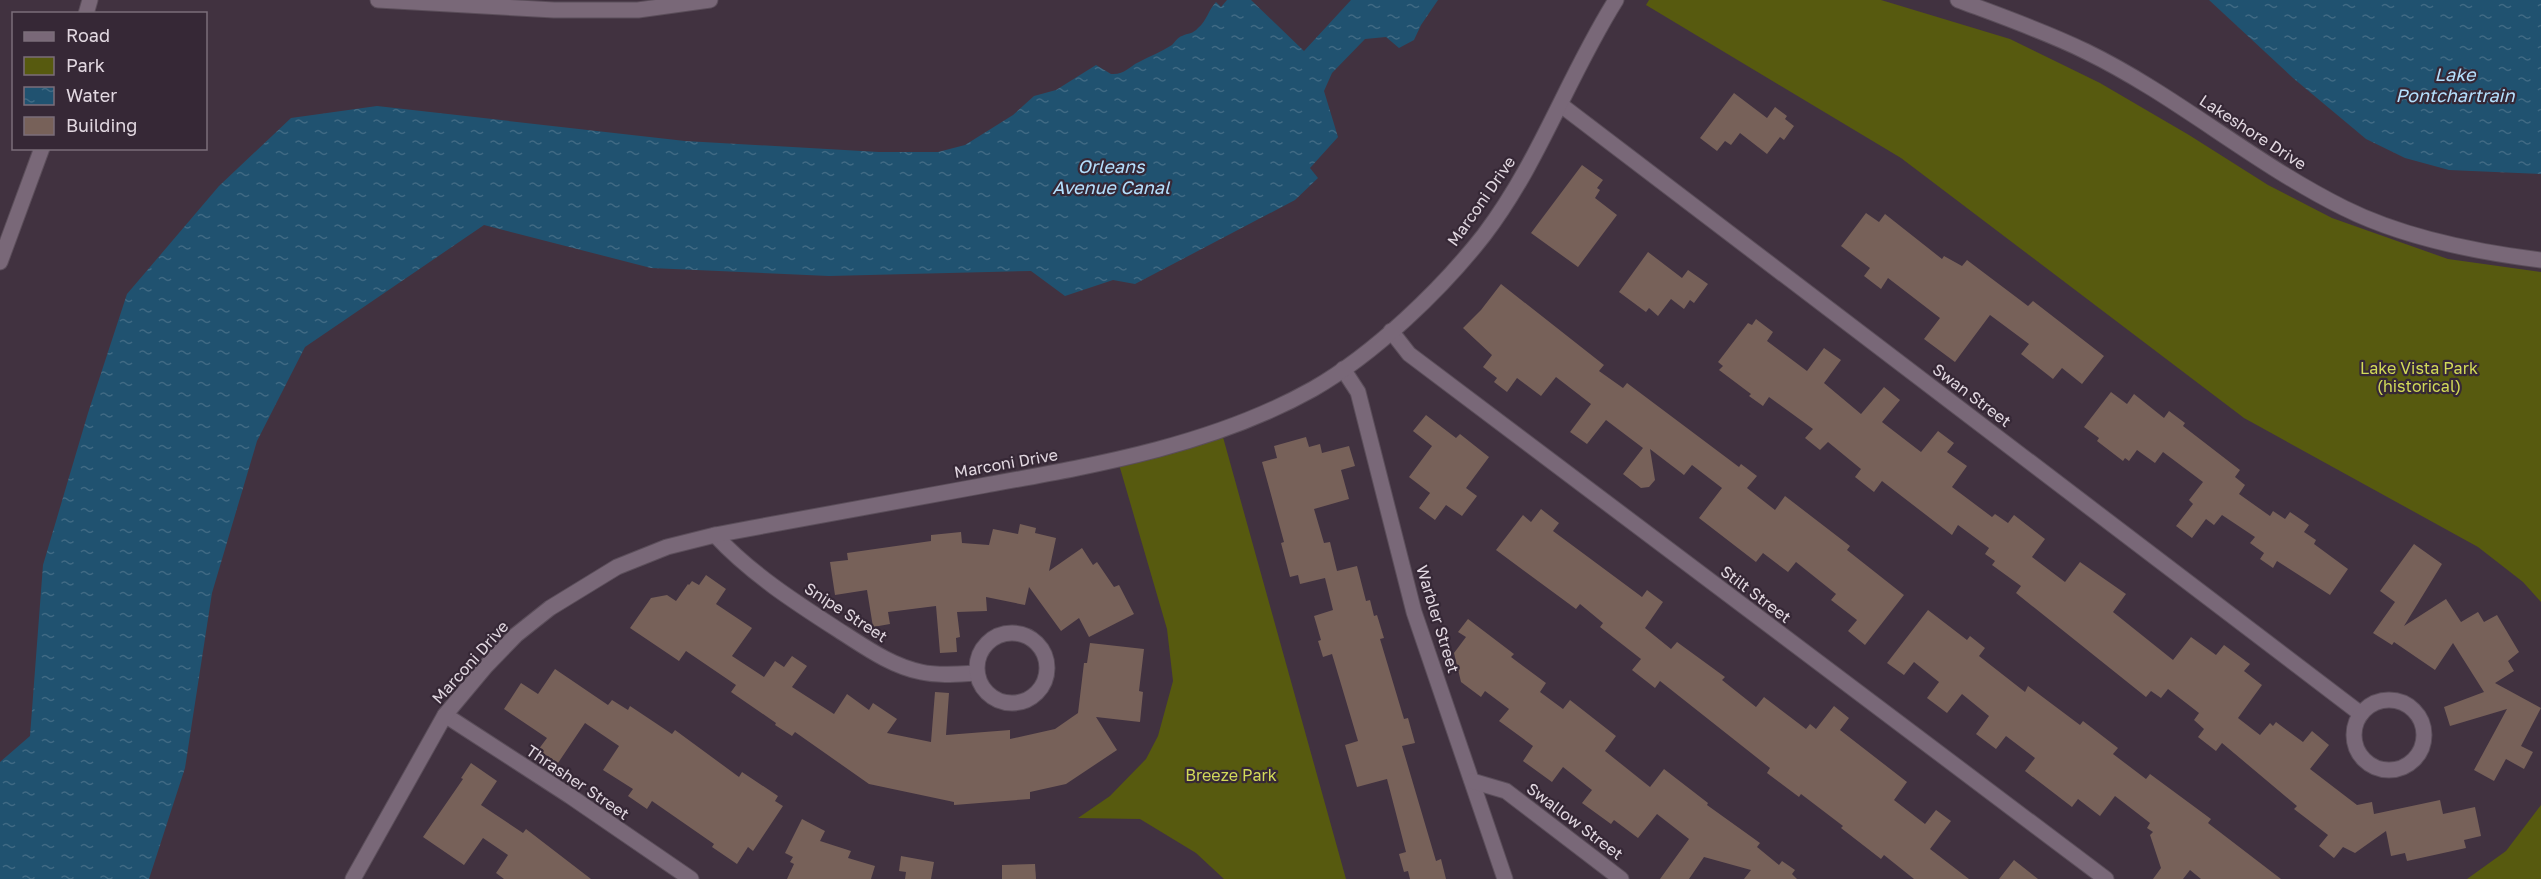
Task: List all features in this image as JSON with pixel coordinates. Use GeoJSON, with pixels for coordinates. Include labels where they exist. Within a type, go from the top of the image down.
{"type":"FeatureCollection","features":[{"type":"Feature","properties":{"kind":"street"},"geometry":{"type":"LineString","coordinates":[[378,0],[554,10],[638,10],[710,0]]}},
{"type":"Feature","properties":{"kind":"street","name":"Marconi Drive"},"geometry":{"type":"LineString","coordinates":[[353,879],[445,716],[486,666],[516,635],[550,608],[617,567],[667,546],[715,535],[1118,461],[1232,425],[1314,388],[1343,369],[1391,331],[1441,284],[1486,232],[1516,187],[1561,105],[1592,39],[1616,0]]}},
{"type":"Feature","properties":{"kind":"street","name":"Lakeshore Drive"},"geometry":{"type":"LineString","coordinates":[[1958,0],[2018,22],[2085,51],[2150,88],[2279,172],[2345,209],[2384,224],[2480,252],[2541,260]]}},
{"type":"Feature","properties":{"kind":"street","name":"Swan Street"},"geometry":{"type":"LineString","coordinates":[[1561,105],[2361,714]]}},
{"type":"Feature","properties":{"kind":"street"},"geometry":{"type":"LineString","coordinates":[[0,258],[41,150]]}},
{"type":"Feature","properties":{"kind":"street","name":"Stilt Street"},"geometry":{"type":"LineString","coordinates":[[1391,331],[1409,354],[2106,879]]}},
{"type":"Feature","properties":{"kind":"street","name":"Warbler Street"},"geometry":{"type":"LineString","coordinates":[[1343,369],[1358,392],[1414,612],[1505,879]]}},
{"type":"Feature","properties":{"kind":"street","name":"Snipe Street"},"geometry":{"type":"LineString","coordinates":[[715,535],[737,559],[778,590],[888,662],[921,673],[945,675],[976,673]]}},
{"type":"Feature","properties":{"kind":"street"},"geometry":{"type":"LineString","coordinates":[[1014,632],[1025,635],[1041,648],[1047,668],[1041,688],[1024,700],[1014,703],[994,698],[986,692],[976,673],[976,662],[986,643],[994,637],[1014,632]]}},
{"type":"Feature","properties":{"kind":"street"},"geometry":{"type":"LineString","coordinates":[[2387,700],[2400,702],[2412,708],[2424,732],[2421,749],[2415,758],[2404,766],[2394,769],[2380,768],[2368,762],[2359,752],[2355,739],[2355,726],[2361,714],[2374,703],[2387,700]]}},
{"type":"Feature","properties":{"kind":"street","name":"Thrasher Street"},"geometry":{"type":"LineString","coordinates":[[445,716],[570,796],[691,879]]}},
{"type":"Feature","properties":{"kind":"street","name":"Swallow Street"},"geometry":{"type":"LineString","coordinates":[[1472,781],[1506,791],[1621,879]]}},
{"type":"Feature","properties":{"kind":"green space","name":"Lake Vista Park (historical)"},"geometry":{"type":"Polygon","coordinates":[[[1649,0],[1881,0],[2010,39],[2100,83],[2268,185],[2332,218],[2448,259],[2541,272],[2541,602],[2523,582],[2478,547],[2244,418],[1901,158],[1646,5],[1649,0]]]}},
{"type":"Feature","properties":{"kind":"green space","name":"Breeze Park"},"geometry":{"type":"Polygon","coordinates":[[[1221,430],[1346,879],[1224,879],[1196,853],[1140,819],[1078,818],[1110,796],[1146,759],[1158,736],[1173,681],[1167,629],[1118,461],[1221,430]]]}},
{"type":"Feature","properties":{"kind":"green space"},"geometry":{"type":"Polygon","coordinates":[[[2541,805],[2541,879],[2467,879],[2506,851],[2541,805]]]}},
{"type":"Feature","properties":{"kind":"water","name":"Orleans Avenue Canal"},"geometry":{"type":"Polygon","coordinates":[[[1227,0],[1251,0],[1304,51],[1351,0],[1438,0],[1414,40],[1399,48],[1386,37],[1365,39],[1332,73],[1324,91],[1338,137],[1310,168],[1318,178],[1295,200],[1135,284],[1113,280],[1065,296],[1031,271],[829,276],[651,268],[484,225],[305,347],[257,441],[212,593],[185,768],[149,879],[0,879],[0,762],[30,736],[43,565],[88,413],[127,294],[219,186],[291,118],[377,106],[685,141],[879,152],[938,152],[965,145],[1013,115],[1034,96],[1056,90],[1096,65],[1111,74],[1123,72],[1172,45],[1178,38],[1194,31],[1201,25],[1216,2],[1221,7],[1227,0]]]}},
{"type":"Feature","properties":{"kind":"water","name":"Lake Pontchartrain"},"geometry":{"type":"Polygon","coordinates":[[[2209,0],[2541,0],[2541,174],[2449,170],[2405,158],[2366,139],[2293,78],[2209,0]]]}},
{"type":"Feature","properties":{"kind":"building"},"geometry":{"type":"Polygon","coordinates":[[[1734,93],[1767,118],[1775,107],[1787,116],[1785,119],[1794,126],[1784,140],[1780,137],[1767,154],[1740,133],[1731,145],[1725,141],[1717,151],[1700,138],[1734,93]]]}},
{"type":"Feature","properties":{"kind":"building"},"geometry":{"type":"Polygon","coordinates":[[[1582,165],[1603,180],[1597,188],[1600,190],[1595,198],[1617,215],[1578,267],[1531,233],[1582,165]]]}},
{"type":"Feature","properties":{"kind":"building"},"geometry":{"type":"Polygon","coordinates":[[[1866,213],[1879,222],[1885,214],[1942,259],[1944,256],[1962,266],[1967,260],[2028,306],[2033,301],[2104,356],[2082,384],[2062,368],[2053,379],[2021,354],[2029,344],[1990,315],[1955,362],[1924,339],[1940,318],[1888,278],[1881,289],[1864,276],[1870,268],[1841,246],[1866,213]]]}},
{"type":"Feature","properties":{"kind":"building"},"geometry":{"type":"Polygon","coordinates":[[[1648,252],[1682,278],[1688,270],[1708,284],[1694,303],[1690,300],[1684,309],[1671,299],[1658,316],[1649,308],[1646,312],[1619,292],[1648,252]]]}},
{"type":"Feature","properties":{"kind":"building"},"geometry":{"type":"Polygon","coordinates":[[[1501,284],[1604,365],[1599,371],[1623,388],[1627,383],[1739,467],[1741,464],[1757,476],[1747,488],[1775,510],[1785,496],[1850,546],[1847,550],[1904,595],[1865,645],[1848,631],[1857,620],[1831,600],[1836,594],[1796,562],[1788,572],[1763,553],[1756,562],[1699,518],[1722,488],[1692,465],[1684,475],[1650,449],[1655,480],[1649,487],[1641,488],[1623,474],[1643,448],[1606,420],[1587,444],[1570,432],[1591,404],[1556,377],[1541,396],[1517,378],[1507,392],[1494,382],[1497,378],[1483,367],[1492,355],[1463,328],[1481,310],[1501,284]]]}},
{"type":"Feature","properties":{"kind":"building"},"geometry":{"type":"Polygon","coordinates":[[[1756,319],[1773,332],[1767,341],[1807,371],[1824,348],[1841,360],[1824,383],[1861,414],[1884,387],[1900,400],[1882,422],[1921,452],[1938,431],[1954,443],[1947,452],[1967,466],[1952,487],[1992,517],[1995,514],[2008,523],[2014,515],[2045,539],[2032,557],[2065,582],[2080,562],[2126,594],[2113,612],[2173,660],[2191,637],[2216,655],[2224,645],[2250,664],[2244,671],[2262,685],[2238,718],[2260,735],[2270,723],[2273,726],[2276,722],[2303,742],[2312,731],[2329,745],[2310,769],[2357,805],[2372,802],[2374,814],[2440,800],[2443,814],[2475,807],[2481,836],[2464,840],[2466,848],[2407,861],[2405,853],[2391,856],[2386,831],[2355,853],[2343,847],[2334,858],[2319,846],[2328,835],[2294,809],[2297,806],[2222,743],[2216,751],[2198,737],[2204,729],[2194,720],[2199,713],[2168,689],[2161,698],[2151,691],[2146,697],[2016,593],[2021,586],[1992,565],[1995,561],[1985,554],[1989,548],[1958,525],[1952,535],[1882,481],[1874,492],[1855,477],[1861,469],[1828,442],[1820,450],[1805,438],[1813,429],[1769,397],[1763,406],[1719,370],[1723,366],[1718,362],[1748,323],[1752,325],[1756,319]]]}},
{"type":"Feature","properties":{"kind":"building"},"geometry":{"type":"Polygon","coordinates":[[[2111,392],[2127,404],[2134,394],[2164,418],[2169,411],[2185,423],[2183,426],[2240,470],[2235,477],[2245,485],[2239,494],[2270,516],[2273,511],[2285,519],[2290,512],[2309,525],[2304,532],[2316,540],[2314,544],[2348,569],[2330,595],[2277,561],[2273,568],[2260,559],[2264,553],[2250,543],[2255,537],[2222,515],[2214,525],[2206,519],[2192,538],[2176,526],[2193,504],[2189,500],[2203,482],[2163,452],[2155,463],[2137,450],[2129,461],[2125,458],[2123,461],[2097,441],[2099,438],[2084,427],[2111,392]]]}},
{"type":"Feature","properties":{"kind":"building"},"geometry":{"type":"Polygon","coordinates":[[[1426,415],[1456,438],[1460,434],[1489,457],[1466,488],[1477,496],[1462,516],[1446,505],[1435,520],[1419,508],[1430,493],[1409,477],[1432,446],[1413,431],[1426,415]]]}},
{"type":"Feature","properties":{"kind":"building"},"geometry":{"type":"Polygon","coordinates":[[[1306,437],[1309,447],[1320,444],[1322,453],[1349,446],[1355,466],[1341,470],[1349,499],[1314,509],[1324,543],[1330,542],[1337,571],[1357,566],[1366,601],[1370,600],[1374,616],[1377,615],[1384,638],[1380,639],[1404,719],[1408,718],[1415,743],[1402,746],[1436,861],[1441,859],[1446,879],[1410,879],[1408,871],[1404,872],[1399,854],[1406,852],[1387,779],[1357,787],[1345,745],[1358,741],[1332,654],[1323,657],[1314,616],[1333,610],[1325,578],[1300,584],[1298,575],[1290,577],[1281,543],[1284,542],[1262,462],[1277,458],[1274,446],[1306,437]]]}},
{"type":"Feature","properties":{"kind":"building"},"geometry":{"type":"Polygon","coordinates":[[[1541,509],[1559,523],[1553,531],[1642,597],[1647,590],[1663,602],[1645,628],[1671,649],[1677,642],[1725,677],[1722,680],[1756,707],[1764,697],[1806,729],[1810,724],[1816,729],[1834,706],[1849,718],[1840,730],[1907,782],[1894,800],[1925,824],[1936,810],[1951,821],[1930,849],[1969,879],[1914,879],[1884,855],[1881,859],[1801,794],[1799,797],[1767,773],[1770,768],[1660,681],[1655,688],[1632,670],[1641,659],[1600,627],[1603,623],[1580,604],[1576,609],[1496,550],[1523,515],[1531,522],[1541,509]]]}},
{"type":"Feature","properties":{"kind":"building"},"geometry":{"type":"Polygon","coordinates":[[[1020,524],[1036,528],[1035,533],[1056,538],[1049,571],[1082,548],[1093,565],[1097,562],[1114,587],[1119,585],[1134,614],[1089,637],[1079,618],[1061,631],[1029,587],[1025,605],[986,597],[987,611],[957,612],[960,637],[956,638],[957,652],[940,653],[936,606],[888,612],[890,624],[873,627],[867,590],[835,595],[830,562],[848,560],[847,553],[931,541],[931,535],[961,532],[962,543],[989,545],[993,529],[1018,534],[1020,524]]]}},
{"type":"Feature","properties":{"kind":"building"},"geometry":{"type":"Polygon","coordinates":[[[2414,544],[2442,564],[2404,626],[2446,599],[2461,622],[2478,612],[2484,622],[2497,615],[2519,652],[2508,661],[2514,671],[2495,683],[2541,708],[2521,746],[2533,752],[2524,769],[2506,759],[2494,781],[2474,770],[2507,709],[2450,726],[2444,707],[2484,692],[2453,643],[2435,670],[2394,642],[2392,645],[2373,633],[2395,602],[2380,591],[2414,544]]]}},
{"type":"Feature","properties":{"kind":"building"},"geometry":{"type":"Polygon","coordinates":[[[706,575],[726,589],[716,604],[752,628],[732,656],[764,677],[775,661],[784,667],[792,656],[807,666],[792,687],[834,714],[847,694],[869,710],[873,703],[897,719],[887,733],[931,742],[935,692],[949,693],[946,735],[1010,730],[1010,739],[1055,729],[1078,713],[1084,663],[1087,663],[1090,643],[1144,649],[1139,691],[1143,692],[1140,722],[1096,717],[1117,750],[1066,784],[1030,792],[1030,799],[954,805],[954,802],[869,784],[795,732],[792,736],[775,725],[776,723],[731,692],[736,685],[686,651],[679,661],[630,628],[651,598],[667,595],[676,601],[688,584],[692,581],[699,585],[706,575]]]}},
{"type":"Feature","properties":{"kind":"building"},"geometry":{"type":"Polygon","coordinates":[[[1928,610],[1967,640],[1970,636],[1985,648],[1979,656],[2025,692],[2028,686],[2080,725],[2083,721],[2118,748],[2113,754],[2146,779],[2150,774],[2211,819],[2208,823],[2281,879],[2201,879],[2190,870],[2183,879],[2153,879],[2161,868],[2150,835],[2153,832],[2147,828],[2150,823],[2115,796],[2100,816],[2078,799],[2072,807],[2025,771],[2035,758],[2006,736],[1996,749],[1976,734],[1989,716],[1962,694],[1947,713],[1927,698],[1939,682],[1914,662],[1904,675],[1887,663],[1928,610]]]}},
{"type":"Feature","properties":{"kind":"building"},"geometry":{"type":"Polygon","coordinates":[[[1468,619],[1514,654],[1511,657],[1546,683],[1540,692],[1563,709],[1570,700],[1616,736],[1605,751],[1650,787],[1664,769],[1708,803],[1707,805],[1760,843],[1757,847],[1779,865],[1782,861],[1795,870],[1792,874],[1797,879],[1744,879],[1751,870],[1704,857],[1689,879],[1660,879],[1689,839],[1657,814],[1638,838],[1614,820],[1611,824],[1582,803],[1592,790],[1563,767],[1552,782],[1523,761],[1533,746],[1499,721],[1509,709],[1485,691],[1481,697],[1461,682],[1454,653],[1466,637],[1458,632],[1468,619]]]}},
{"type":"Feature","properties":{"kind":"building"},"geometry":{"type":"Polygon","coordinates":[[[555,669],[608,705],[612,700],[628,710],[630,706],[672,734],[675,730],[739,777],[742,772],[778,796],[775,801],[783,806],[753,851],[748,847],[737,864],[712,847],[714,844],[652,801],[647,809],[628,796],[633,789],[603,770],[619,746],[585,723],[558,763],[538,750],[547,738],[504,709],[521,683],[538,694],[555,669]]]}},
{"type":"Feature","properties":{"kind":"building"},"geometry":{"type":"Polygon","coordinates":[[[471,763],[497,781],[481,805],[523,833],[526,829],[591,879],[504,879],[496,873],[508,855],[483,838],[464,865],[423,837],[463,779],[461,778],[471,763]]]}},
{"type":"Feature","properties":{"kind":"building"},"geometry":{"type":"Polygon","coordinates":[[[802,819],[825,831],[820,841],[851,851],[848,858],[875,866],[871,879],[787,879],[794,864],[790,862],[793,857],[785,853],[802,819]]]}},
{"type":"Feature","properties":{"kind":"building"},"geometry":{"type":"Polygon","coordinates":[[[901,856],[934,862],[931,879],[905,879],[906,872],[899,871],[901,856]]]}},
{"type":"Feature","properties":{"kind":"building"},"geometry":{"type":"Polygon","coordinates":[[[2014,860],[2038,879],[1999,879],[2014,860]]]}},
{"type":"Feature","properties":{"kind":"building"},"geometry":{"type":"Polygon","coordinates":[[[1035,864],[1036,879],[1002,879],[1002,865],[1035,864]]]}}]}
